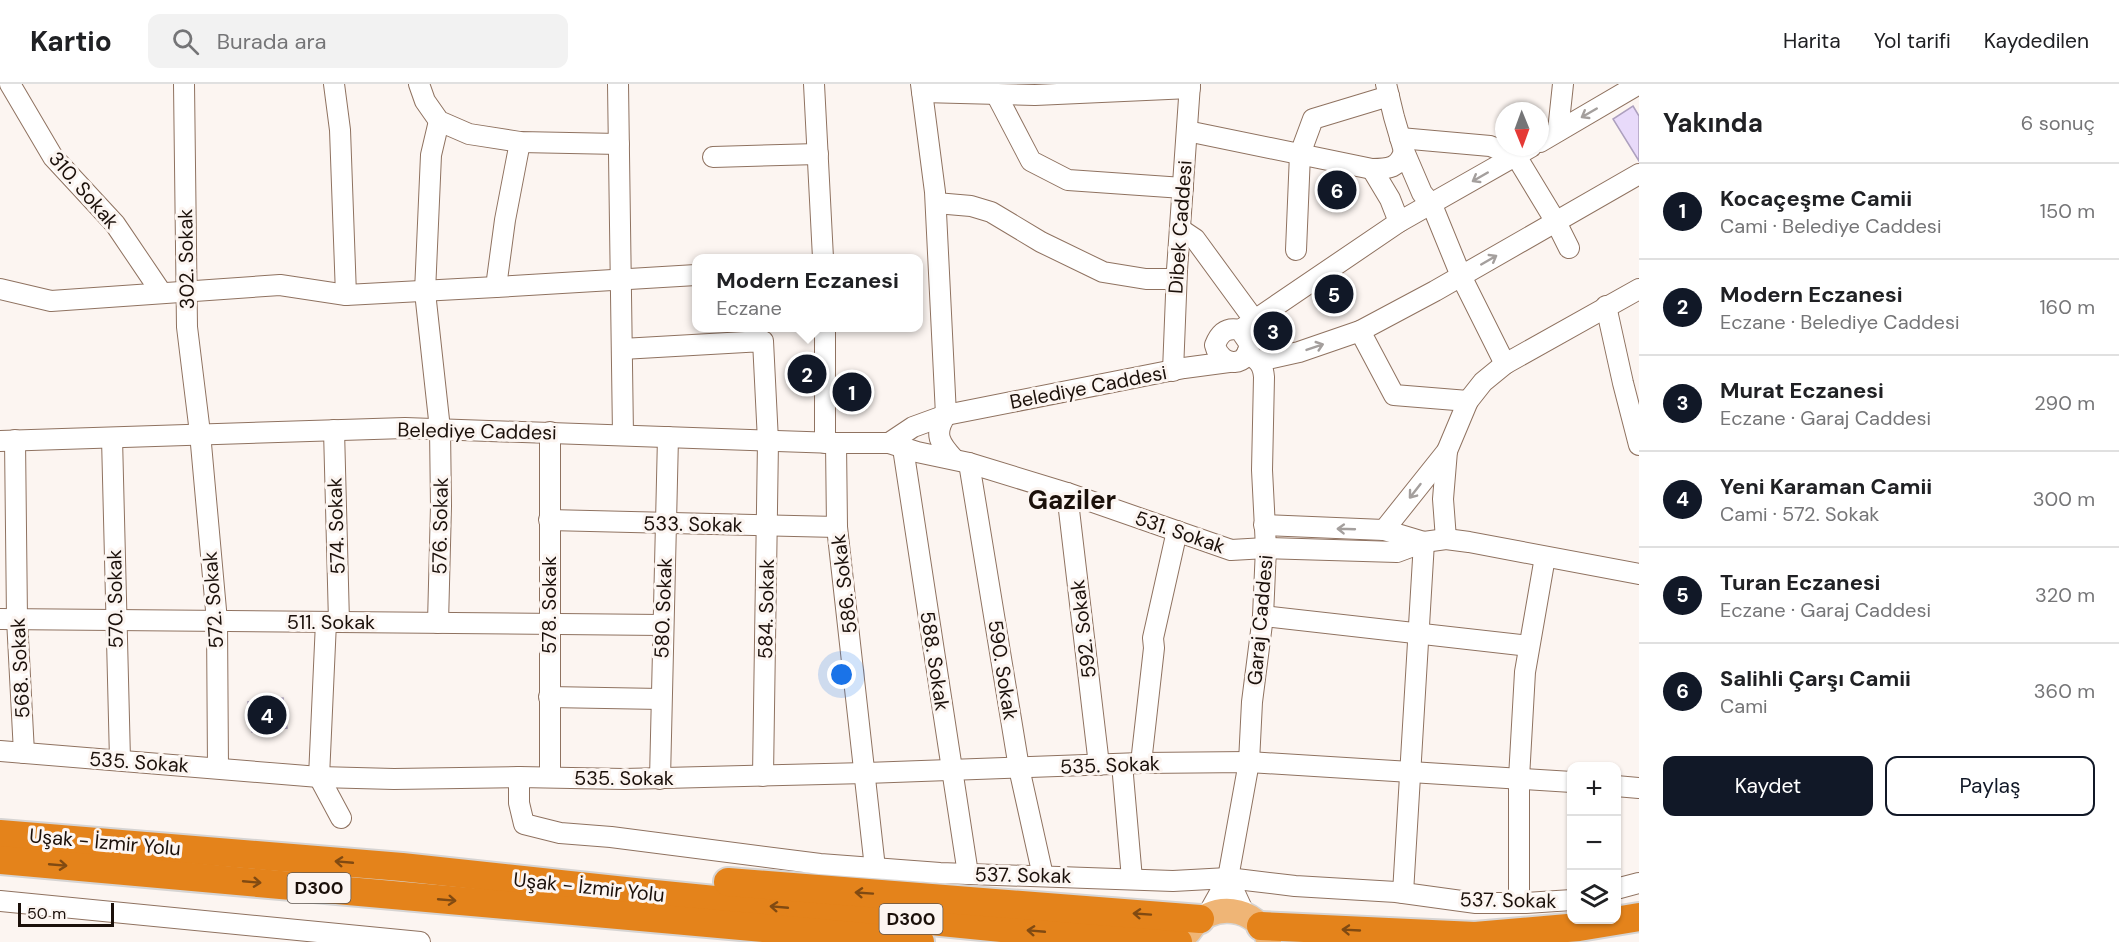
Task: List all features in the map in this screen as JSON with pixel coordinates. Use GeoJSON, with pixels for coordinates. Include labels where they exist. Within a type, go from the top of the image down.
{"type":"FeatureCollection","features":[{"type":"Feature","properties":{"kind":"highway","name":"Uşak - İzmir Yolu"},"geometry":{"type":"LineString","coordinates":[[0,834],[402,867],[641,905],[920,942]]}},
{"type":"Feature","properties":{"kind":"highway","name":"Uşak - İzmir Yolu"},"geometry":{"type":"LineString","coordinates":[[0,860],[490,904],[641,905],[990,927],[1178,942]]}},
{"type":"Feature","properties":{"kind":"highway"},"geometry":{"type":"LineString","coordinates":[[402,867],[550,867],[1198,925]]}},
{"type":"Feature","properties":{"kind":"highway"},"geometry":{"type":"LineString","coordinates":[[490,904],[567,923],[712,942]]}},
{"type":"Feature","properties":{"kind":"highway"},"geometry":{"type":"LineString","coordinates":[[1258,927],[1475,936],[1579,927],[1639,917]]}},
{"type":"Feature","properties":{"kind":"highway"},"geometry":{"type":"LineString","coordinates":[[1605,942],[1639,937]]}},
{"type":"Feature","properties":{"kind":"main road"},"geometry":{"type":"LineString","coordinates":[[1198,925],[1220,910],[1232,910],[1258,927]]}},
{"type":"Feature","properties":{"kind":"street","name":"310. Sokak"},"geometry":{"type":"LineString","coordinates":[[10,84],[53,157],[115,224],[161,292]]}},
{"type":"Feature","properties":{"kind":"street","name":"302. Sokak"},"geometry":{"type":"LineString","coordinates":[[184,84],[187,327],[200,434]]}},
{"type":"Feature","properties":{"kind":"street"},"geometry":{"type":"LineString","coordinates":[[334,84],[340,130],[346,296]]}},
{"type":"Feature","properties":{"kind":"street"},"geometry":{"type":"LineString","coordinates":[[419,84],[425,100],[439,121],[469,135],[520,142],[620,144]]}},
{"type":"Feature","properties":{"kind":"street"},"geometry":{"type":"LineString","coordinates":[[618,84],[623,435]]}},
{"type":"Feature","properties":{"kind":"street"},"geometry":{"type":"LineString","coordinates":[[811,84],[818,154],[823,254]]}},
{"type":"Feature","properties":{"kind":"street"},"geometry":{"type":"LineString","coordinates":[[1558,131],[1563,84]]}},
{"type":"Feature","properties":{"kind":"street"},"geometry":{"type":"LineString","coordinates":[[1549,136],[1639,84]]}},
{"type":"Feature","properties":{"kind":"street"},"geometry":{"type":"LineString","coordinates":[[962,461],[942,447],[940,437],[939,425],[946,415],[936,203],[921,88],[1035,95],[1095,88],[1190,86]]}},
{"type":"Feature","properties":{"kind":"street","name":"Dibek Caddesi"},"geometry":{"type":"LineString","coordinates":[[1178,369],[1176,279],[1190,86]]}},
{"type":"Feature","properties":{"kind":"street"},"geometry":{"type":"LineString","coordinates":[[1296,249],[1300,154],[1314,119],[1388,90],[1402,144],[1461,276],[1505,364]]}},
{"type":"Feature","properties":{"kind":"street"},"geometry":{"type":"LineString","coordinates":[[996,94],[1031,161],[1068,180],[1183,188]]}},
{"type":"Feature","properties":{"kind":"street","name":"576. Sokak"},"geometry":{"type":"LineString","coordinates":[[438,623],[440,429],[425,292],[431,155],[439,121]]}},
{"type":"Feature","properties":{"kind":"street"},"geometry":{"type":"LineString","coordinates":[[1187,131],[1372,169],[1396,166],[1402,160],[1402,144]]}},
{"type":"Feature","properties":{"kind":"street"},"geometry":{"type":"LineString","coordinates":[[496,287],[505,220],[520,142]]}},
{"type":"Feature","properties":{"kind":"street"},"geometry":{"type":"LineString","coordinates":[[1402,144],[1495,147]]}},
{"type":"Feature","properties":{"kind":"street"},"geometry":{"type":"LineString","coordinates":[[712,157],[818,154]]}},
{"type":"Feature","properties":{"kind":"street"},"geometry":{"type":"LineString","coordinates":[[1178,369],[1215,345],[1219,336],[1226,330],[1248,326],[1396,215],[1513,156]]}},
{"type":"Feature","properties":{"kind":"street"},"geometry":{"type":"LineString","coordinates":[[1525,156],[1569,248]]}},
{"type":"Feature","properties":{"kind":"street"},"geometry":{"type":"LineString","coordinates":[[1372,169],[1396,215]]}},
{"type":"Feature","properties":{"kind":"street","name":"Belediye Caddesi"},"geometry":{"type":"LineString","coordinates":[[8,440],[440,429],[896,445],[913,427],[946,415],[1178,369],[1299,352],[1360,331],[1639,174]]}},
{"type":"Feature","properties":{"kind":"street"},"geometry":{"type":"LineString","coordinates":[[936,203],[971,206],[991,212],[1041,242],[1103,272],[1146,279],[1176,279]]}},
{"type":"Feature","properties":{"kind":"street","name":"Garaj Caddesi"},"geometry":{"type":"LineString","coordinates":[[1180,229],[1195,240],[1248,326],[1253,357],[1264,369],[1262,470],[1266,548],[1263,616],[1252,702],[1249,762],[1228,878],[1198,925]]}},
{"type":"Feature","properties":{"kind":"street"},"geometry":{"type":"LineString","coordinates":[[0,289],[51,301],[280,285],[346,296],[692,275]]}},
{"type":"Feature","properties":{"kind":"street"},"geometry":{"type":"LineString","coordinates":[[1384,530],[1447,451],[1468,402],[1483,382],[1505,364],[1639,289]]}},
{"type":"Feature","properties":{"kind":"street"},"geometry":{"type":"LineString","coordinates":[[1606,306],[1631,383],[1639,445]]}},
{"type":"Feature","properties":{"kind":"street"},"geometry":{"type":"LineString","coordinates":[[1360,331],[1394,395],[1468,402]]}},
{"type":"Feature","properties":{"kind":"street","name":"586. Sokak"},"geometry":{"type":"LineString","coordinates":[[825,332],[837,527],[875,868]]}},
{"type":"Feature","properties":{"kind":"street","name":"584. Sokak"},"geometry":{"type":"LineString","coordinates":[[622,348],[763,341],[768,441],[763,776]]}},
{"type":"Feature","properties":{"kind":"street"},"geometry":{"type":"LineString","coordinates":[[1215,345],[1221,358],[1229,362]]}},
{"type":"Feature","properties":{"kind":"street","name":"574. Sokak"},"geometry":{"type":"LineString","coordinates":[[319,777],[333,622],[334,430]]}},
{"type":"Feature","properties":{"kind":"street","name":"578. Sokak"},"geometry":{"type":"LineString","coordinates":[[549,432],[550,777]]}},
{"type":"Feature","properties":{"kind":"street","name":"572. Sokak"},"geometry":{"type":"LineString","coordinates":[[200,434],[217,621],[218,768]]}},
{"type":"Feature","properties":{"kind":"street","name":"580. Sokak"},"geometry":{"type":"LineString","coordinates":[[660,778],[668,437]]}},
{"type":"Feature","properties":{"kind":"street","name":"570. Sokak"},"geometry":{"type":"LineString","coordinates":[[112,438],[120,760]]}},
{"type":"Feature","properties":{"kind":"street","name":"568. Sokak"},"geometry":{"type":"LineString","coordinates":[[8,440],[8,619],[24,753]]}},
{"type":"Feature","properties":{"kind":"street","name":"531. Sokak"},"geometry":{"type":"LineString","coordinates":[[896,445],[962,461],[1067,493],[1231,550],[1266,548],[1396,552],[1424,542]]}},
{"type":"Feature","properties":{"kind":"street","name":"588. Sokak"},"geometry":{"type":"LineString","coordinates":[[896,445],[968,874]]}},
{"type":"Feature","properties":{"kind":"street"},"geometry":{"type":"LineString","coordinates":[[1446,540],[1443,499],[1447,451]]}},
{"type":"Feature","properties":{"kind":"street","name":"590. Sokak"},"geometry":{"type":"LineString","coordinates":[[962,461],[1019,768],[1043,876]]}},
{"type":"Feature","properties":{"kind":"street","name":"592. Sokak"},"geometry":{"type":"LineString","coordinates":[[1067,493],[1099,765]]}},
{"type":"Feature","properties":{"kind":"street","name":"533. Sokak"},"geometry":{"type":"LineString","coordinates":[[549,520],[837,527]]}},
{"type":"Feature","properties":{"kind":"street"},"geometry":{"type":"LineString","coordinates":[[1264,525],[1384,530],[1424,542],[1446,540],[1469,542],[1639,574]]}},
{"type":"Feature","properties":{"kind":"street"},"geometry":{"type":"LineString","coordinates":[[1132,879],[1131,763],[1154,648],[1153,638],[1177,531]]}},
{"type":"Feature","properties":{"kind":"street"},"geometry":{"type":"LineString","coordinates":[[1403,893],[1424,542]]}},
{"type":"Feature","properties":{"kind":"street"},"geometry":{"type":"LineString","coordinates":[[1519,903],[1519,778],[1525,672],[1545,557]]}},
{"type":"Feature","properties":{"kind":"street"},"geometry":{"type":"LineString","coordinates":[[1263,616],[1529,646]]}},
{"type":"Feature","properties":{"kind":"street","name":"511. Sokak"},"geometry":{"type":"LineString","coordinates":[[8,619],[662,625]]}},
{"type":"Feature","properties":{"kind":"street"},"geometry":{"type":"LineString","coordinates":[[549,697],[661,699]]}},
{"type":"Feature","properties":{"kind":"street","name":"535. Sokak"},"geometry":{"type":"LineString","coordinates":[[0,751],[319,777],[394,779],[763,776],[1131,763],[1249,762],[1567,782]]}},
{"type":"Feature","properties":{"kind":"street"},"geometry":{"type":"LineString","coordinates":[[319,777],[341,818]]}},
{"type":"Feature","properties":{"kind":"street","name":"537. Sokak"},"geometry":{"type":"LineString","coordinates":[[519,777],[519,803],[524,824],[551,831],[820,864],[968,874],[1173,881],[1228,878],[1295,886],[1403,893],[1476,903],[1567,900]]}},
{"type":"Feature","properties":{"kind":"street"},"geometry":{"type":"LineString","coordinates":[[1621,786],[1639,788]]}},
{"type":"Feature","properties":{"kind":"street"},"geometry":{"type":"LineString","coordinates":[[1228,878],[1258,927]]}},
{"type":"Feature","properties":{"kind":"street"},"geometry":{"type":"LineString","coordinates":[[1621,888],[1639,883]]}},
{"type":"Feature","properties":{"kind":"street"},"geometry":{"type":"LineString","coordinates":[[0,901],[319,937],[420,942]]}},
{"type":"Feature","properties":{"kind":"building"},"geometry":{"type":"Polygon","coordinates":[[[1633,106],[1639,116],[1639,161],[1613,119],[1633,106]]]}},
{"type":"Feature","properties":{"kind":"building"},"geometry":{"type":"Polygon","coordinates":[[[1350,174],[1352,205],[1323,206],[1322,175],[1350,174]]]}},
{"type":"Feature","properties":{"kind":"building"},"geometry":{"type":"Polygon","coordinates":[[[865,377],[867,405],[839,406],[838,378],[865,377]]]}},
{"type":"Feature","properties":{"kind":"building"},"geometry":{"type":"Polygon","coordinates":[[[283,698],[287,728],[252,732],[248,702],[283,698]]]}},
{"type":"Feature","properties":{"kind":"place","name":"Salihli Çarşı Camii"},"geometry":{"type":"Point","coordinates":[1337,190]}},
{"type":"Feature","properties":{"kind":"place","name":"Turan Eczanesi"},"geometry":{"type":"Point","coordinates":[1334,294]}},
{"type":"Feature","properties":{"kind":"place","name":"Murat Eczanesi"},"geometry":{"type":"Point","coordinates":[1273,331]}},
{"type":"Feature","properties":{"kind":"place","name":"Modern Eczanesi"},"geometry":{"type":"Point","coordinates":[807,374]}},
{"type":"Feature","properties":{"kind":"place","name":"Kocaçeşme Camii"},"geometry":{"type":"Point","coordinates":[852,392]}},
{"type":"Feature","properties":{"kind":"place","name":"Yeni Karaman Camii"},"geometry":{"type":"Point","coordinates":[267,715]}},
{"type":"Feature","properties":{"kind":"district","name":"Gaziler"},"geometry":{"type":"Point","coordinates":[1072,500]}}]}
